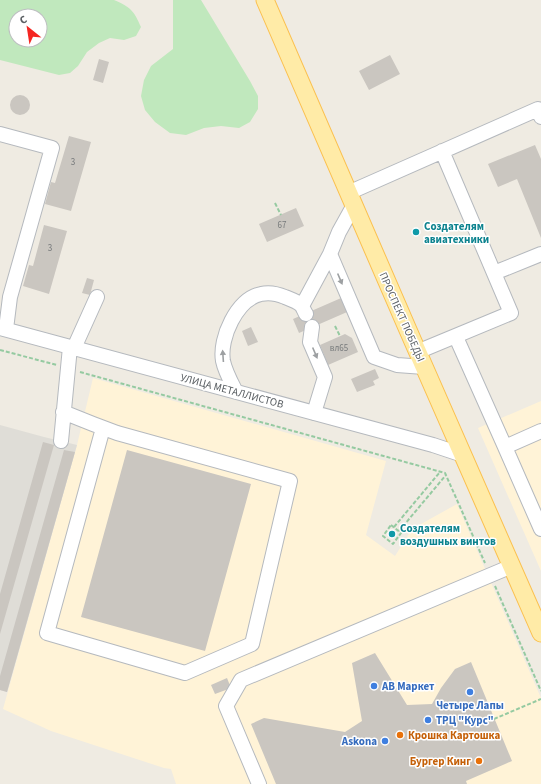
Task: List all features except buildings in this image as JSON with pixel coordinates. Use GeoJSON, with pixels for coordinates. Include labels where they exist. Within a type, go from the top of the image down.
{"type":"FeatureCollection","features":[{"type":"Feature","properties":{"kind":"main road","name":"ПРОСПЕКТ ПОБЕДЫ"},"geometry":{"type":"LineString","coordinates":[[265,0],[541,633]]}},
{"type":"Feature","properties":{"kind":"street"},"geometry":{"type":"LineString","coordinates":[[236,392],[223,361],[222,349],[224,338],[234,315],[250,299],[260,294],[270,293],[287,297],[304,310],[330,254],[351,199],[442,151],[538,109],[541,117]]}},
{"type":"Feature","properties":{"kind":"street"},"geometry":{"type":"LineString","coordinates":[[0,134],[52,148],[10,297],[3,329]]}},
{"type":"Feature","properties":{"kind":"street"},"geometry":{"type":"LineString","coordinates":[[330,254],[374,357],[397,365],[421,360],[456,337],[511,313],[442,151]]}},
{"type":"Feature","properties":{"kind":"street"},"geometry":{"type":"LineString","coordinates":[[494,273],[541,254]]}},
{"type":"Feature","properties":{"kind":"street"},"geometry":{"type":"LineString","coordinates":[[60,441],[68,368],[72,347],[97,297]]}},
{"type":"Feature","properties":{"kind":"street"},"geometry":{"type":"LineString","coordinates":[[312,327],[310,342],[326,377],[314,413]]}},
{"type":"Feature","properties":{"kind":"street","name":"УЛИЦА МЕТАЛЛИСТОВ"},"geometry":{"type":"LineString","coordinates":[[3,329],[463,454]]}},
{"type":"Feature","properties":{"kind":"street"},"geometry":{"type":"LineString","coordinates":[[456,337],[541,529]]}},
{"type":"Feature","properties":{"kind":"street"},"geometry":{"type":"LineString","coordinates":[[63,412],[117,433],[290,480],[252,644],[186,673],[47,633],[103,428]]}},
{"type":"Feature","properties":{"kind":"street"},"geometry":{"type":"LineString","coordinates":[[505,447],[541,431]]}},
{"type":"Feature","properties":{"kind":"street"},"geometry":{"type":"LineString","coordinates":[[259,784],[226,706],[241,680],[512,566]]}},
{"type":"Feature","properties":{"kind":"path"},"geometry":{"type":"LineString","coordinates":[[275,203],[281,215]]}},
{"type":"Feature","properties":{"kind":"path"},"geometry":{"type":"LineString","coordinates":[[335,326],[340,336]]}},
{"type":"Feature","properties":{"kind":"path"},"geometry":{"type":"LineString","coordinates":[[0,350],[445,473],[541,691]]}},
{"type":"Feature","properties":{"kind":"path"},"geometry":{"type":"LineString","coordinates":[[394,527],[440,472]]}},
{"type":"Feature","properties":{"kind":"path"},"geometry":{"type":"LineString","coordinates":[[399,531],[391,525],[383,536],[393,544],[401,533],[399,531],[446,474]]}},
{"type":"Feature","properties":{"kind":"path"},"geometry":{"type":"LineString","coordinates":[[417,500],[422,504]]}},
{"type":"Feature","properties":{"kind":"path"},"geometry":{"type":"LineString","coordinates":[[494,719],[541,699]]}},
{"type":"Feature","properties":{"kind":"shaded area"},"geometry":{"type":"Polygon","coordinates":[[[93,378],[386,461],[366,535],[395,556],[412,529],[457,504],[541,698],[541,784],[176,784],[171,769],[51,731],[3,709],[77,445],[93,378]]]}},
{"type":"Feature","properties":{"kind":"shaded area"},"geometry":{"type":"Polygon","coordinates":[[[541,401],[541,571],[478,428],[541,401]]]}},
{"type":"Feature","properties":{"kind":"shaded area"},"geometry":{"type":"Polygon","coordinates":[[[0,425],[77,445],[7,692],[0,690],[0,425]]]}},
{"type":"Feature","properties":{"kind":"green space"},"geometry":{"type":"Polygon","coordinates":[[[0,0],[114,0],[131,10],[141,27],[136,36],[124,40],[110,38],[99,43],[87,52],[78,66],[70,73],[59,75],[0,60],[0,0]]]}},
{"type":"Feature","properties":{"kind":"green space"},"geometry":{"type":"Polygon","coordinates":[[[173,0],[201,0],[258,96],[258,109],[250,122],[239,128],[221,126],[204,128],[186,135],[170,133],[155,122],[145,110],[141,96],[144,80],[151,66],[173,49],[173,0]]]}},
{"type":"Feature","properties":{"kind":"place","name":"Создателям авиатехники"},"geometry":{"type":"Point","coordinates":[416,232]}},
{"type":"Feature","properties":{"kind":"place","name":"Создателям воздушных винтов"},"geometry":{"type":"Point","coordinates":[392,534]}},
{"type":"Feature","properties":{"kind":"place","name":"АВ Маркет"},"geometry":{"type":"Point","coordinates":[374,686]}},
{"type":"Feature","properties":{"kind":"place","name":"Четыре Лапы"},"geometry":{"type":"Point","coordinates":[470,692]}},
{"type":"Feature","properties":{"kind":"place","name":"ТРЦ \"Курс\""},"geometry":{"type":"Point","coordinates":[428,720]}},
{"type":"Feature","properties":{"kind":"place","name":"Крошка Картошка"},"geometry":{"type":"Point","coordinates":[400,735]}},
{"type":"Feature","properties":{"kind":"place","name":"Askona"},"geometry":{"type":"Point","coordinates":[385,741]}},
{"type":"Feature","properties":{"kind":"place","name":"Бургер Кинг"},"geometry":{"type":"Point","coordinates":[479,761]}}]}
